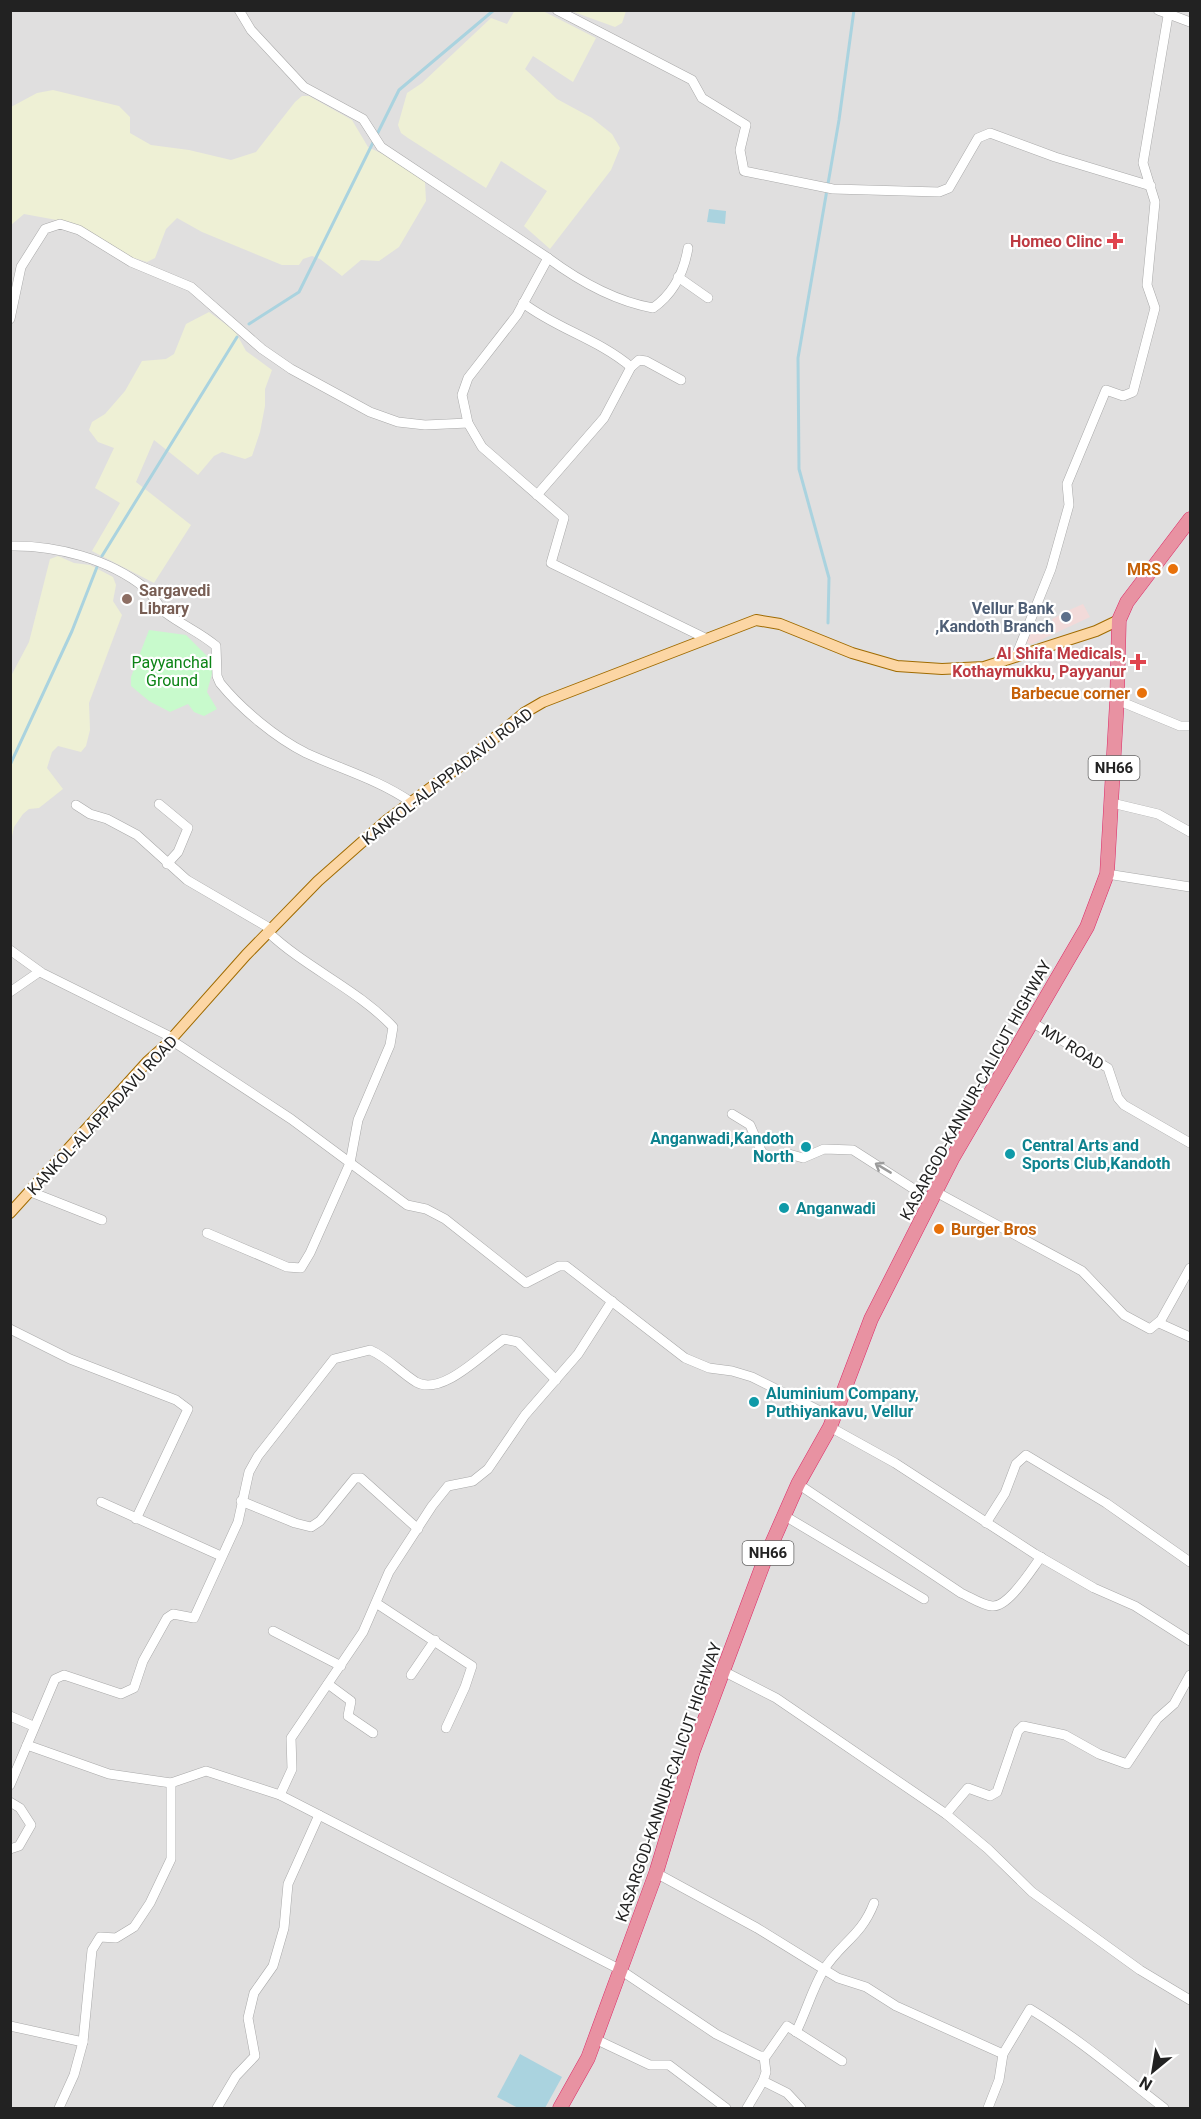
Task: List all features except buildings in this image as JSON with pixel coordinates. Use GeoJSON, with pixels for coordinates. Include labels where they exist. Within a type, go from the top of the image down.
{"type":"FeatureCollection","features":[{"type":"Feature","properties":{"kind":"highway","name":"KASARGOD-KANNUR-CALICUT HIGHWAY"},"geometry":{"type":"LineString","coordinates":[[560,2109],[588,2058],[656,1873],[693,1751],[765,1558],[798,1484],[832,1423],[871,1319],[934,1196],[1030,1021],[1087,927],[1107,874],[1118,700],[1119,620],[1126,602],[1191,519]]}},
{"type":"Feature","properties":{"kind":"main road","name":"KANKOL-ALAPPADAVU ROAD"},"geometry":{"type":"LineString","coordinates":[[10,1213],[32,1192],[147,1062],[172,1039],[211,992],[318,882],[411,802],[467,761],[524,713],[543,702],[756,620],[780,624],[852,653],[897,666],[942,669],[984,667],[1096,632],[1119,620]]}},
{"type":"Feature","properties":{"kind":"street"},"geometry":{"type":"LineString","coordinates":[[238,10],[251,30],[304,87],[363,119],[372,131],[377,144],[594,287],[621,300],[652,308],[663,300],[678,277],[688,248]]}},
{"type":"Feature","properties":{"kind":"street"},"geometry":{"type":"LineString","coordinates":[[557,10],[692,80],[702,98],[746,125],[740,150],[744,171],[828,189],[888,192],[945,190],[949,188],[978,138],[990,133],[1055,157],[1151,186]]}},
{"type":"Feature","properties":{"kind":"street"},"geometry":{"type":"LineString","coordinates":[[1158,10],[1191,22]]}},
{"type":"Feature","properties":{"kind":"street"},"geometry":{"type":"LineString","coordinates":[[1016,656],[1051,569],[1069,505],[1067,484],[1106,390],[1123,396],[1133,392],[1155,308],[1146,285],[1155,202],[1143,163],[1169,13]]}},
{"type":"Feature","properties":{"kind":"street"},"geometry":{"type":"LineString","coordinates":[[10,319],[21,267],[45,229],[60,224],[79,230],[130,262],[191,287],[262,350],[312,381],[370,412],[398,422],[425,425],[468,423]]}},
{"type":"Feature","properties":{"kind":"street"},"geometry":{"type":"LineString","coordinates":[[548,258],[523,303],[468,378],[462,394],[468,423],[482,447],[564,518],[551,563],[707,639]]}},
{"type":"Feature","properties":{"kind":"street"},"geometry":{"type":"LineString","coordinates":[[678,277],[708,298]]}},
{"type":"Feature","properties":{"kind":"street"},"geometry":{"type":"LineString","coordinates":[[523,303],[549,322],[587,337],[631,367]]}},
{"type":"Feature","properties":{"kind":"street"},"geometry":{"type":"LineString","coordinates":[[537,495],[604,418],[631,367],[639,360],[646,361],[681,380]]}},
{"type":"Feature","properties":{"kind":"street"},"geometry":{"type":"LineString","coordinates":[[10,546],[50,549],[90,559],[116,570],[144,588],[168,615],[216,646],[217,676],[220,683],[273,731],[304,752],[371,778],[411,802]]}},
{"type":"Feature","properties":{"kind":"street"},"geometry":{"type":"LineString","coordinates":[[1118,700],[1180,726],[1191,726]]}},
{"type":"Feature","properties":{"kind":"street"},"geometry":{"type":"LineString","coordinates":[[159,804],[188,828],[178,852],[167,864]]}},
{"type":"Feature","properties":{"kind":"street"},"geometry":{"type":"LineString","coordinates":[[1112,804],[1158,814],[1191,832]]}},
{"type":"Feature","properties":{"kind":"street"},"geometry":{"type":"LineString","coordinates":[[76,805],[90,814],[107,819],[137,835],[187,880],[269,930],[313,968],[381,1015],[393,1028],[390,1045],[358,1120],[350,1162],[310,1253],[301,1268],[287,1267],[207,1233]]}},
{"type":"Feature","properties":{"kind":"street"},"geometry":{"type":"LineString","coordinates":[[1107,874],[1191,887]]}},
{"type":"Feature","properties":{"kind":"street"},"geometry":{"type":"LineString","coordinates":[[10,950],[39,972],[172,1039],[284,1114],[407,1205],[426,1209],[445,1219],[526,1282],[558,1266],[566,1266],[685,1358],[709,1368],[752,1377],[832,1423],[1041,1557],[1094,1588],[1135,1606],[1191,1641]]}},
{"type":"Feature","properties":{"kind":"street"},"geometry":{"type":"LineString","coordinates":[[10,992],[39,972]]}},
{"type":"Feature","properties":{"kind":"street","name":"MV ROAD"},"geometry":{"type":"LineString","coordinates":[[1030,1021],[1108,1068],[1118,1098],[1124,1105],[1191,1143]]}},
{"type":"Feature","properties":{"kind":"street"},"geometry":{"type":"LineString","coordinates":[[732,1114],[750,1125],[762,1154],[776,1159],[789,1154],[802,1158],[824,1149],[853,1150],[934,1196],[1082,1271],[1124,1315],[1150,1329],[1159,1323],[1191,1268]]}},
{"type":"Feature","properties":{"kind":"street"},"geometry":{"type":"LineString","coordinates":[[32,1192],[102,1220]]}},
{"type":"Feature","properties":{"kind":"street"},"geometry":{"type":"LineString","coordinates":[[280,1795],[292,1769],[291,1738],[363,1632],[389,1572],[448,1486],[473,1481],[488,1469],[525,1415],[578,1354],[612,1301]]}},
{"type":"Feature","properties":{"kind":"street"},"geometry":{"type":"LineString","coordinates":[[1159,1323],[1191,1337]]}},
{"type":"Feature","properties":{"kind":"street"},"geometry":{"type":"LineString","coordinates":[[10,1329],[70,1359],[176,1400],[188,1409],[136,1519]]}},
{"type":"Feature","properties":{"kind":"street"},"geometry":{"type":"LineString","coordinates":[[10,1785],[33,1725],[55,1679],[64,1675],[122,1694],[134,1688],[143,1661],[167,1618],[173,1614],[190,1618],[197,1614],[238,1522],[249,1472],[258,1456],[334,1359],[370,1350],[416,1382],[425,1386],[435,1386],[504,1339],[510,1339],[518,1342],[555,1380]]}},
{"type":"Feature","properties":{"kind":"street"},"geometry":{"type":"LineString","coordinates":[[986,1523],[1005,1493],[1016,1464],[1026,1455],[1106,1503],[1191,1562]]}},
{"type":"Feature","properties":{"kind":"street"},"geometry":{"type":"LineString","coordinates":[[241,1501],[311,1527],[320,1521],[355,1478],[361,1478],[418,1529]]}},
{"type":"Feature","properties":{"kind":"street"},"geometry":{"type":"LineString","coordinates":[[798,1484],[961,1593],[989,1606],[999,1606],[1010,1597],[1041,1557]]}},
{"type":"Feature","properties":{"kind":"street"},"geometry":{"type":"LineString","coordinates":[[100,1502],[221,1556]]}},
{"type":"Feature","properties":{"kind":"street"},"geometry":{"type":"LineString","coordinates":[[785,1516],[924,1599]]}},
{"type":"Feature","properties":{"kind":"street"},"geometry":{"type":"LineString","coordinates":[[376,1603],[472,1666],[446,1728]]}},
{"type":"Feature","properties":{"kind":"street"},"geometry":{"type":"LineString","coordinates":[[273,1631],[341,1666]]}},
{"type":"Feature","properties":{"kind":"street"},"geometry":{"type":"LineString","coordinates":[[411,1675],[435,1640]]}},
{"type":"Feature","properties":{"kind":"street"},"geometry":{"type":"LineString","coordinates":[[723,1671],[776,1698],[946,1814],[988,1849],[1032,1892],[1140,1970],[1191,2000]]}},
{"type":"Feature","properties":{"kind":"street"},"geometry":{"type":"LineString","coordinates":[[946,1814],[968,1788],[990,1796],[997,1792],[1018,1731],[1023,1726],[1065,1735],[1099,1754],[1127,1764],[1133,1759],[1156,1719],[1174,1704],[1191,1675]]}},
{"type":"Feature","properties":{"kind":"street"},"geometry":{"type":"LineString","coordinates":[[328,1684],[351,1701],[348,1716],[374,1733]]}},
{"type":"Feature","properties":{"kind":"street"},"geometry":{"type":"LineString","coordinates":[[10,1716],[33,1725]]}},
{"type":"Feature","properties":{"kind":"street"},"geometry":{"type":"LineString","coordinates":[[27,1745],[109,1774],[171,1783],[206,1770],[280,1795],[619,1970],[716,2034],[764,2057]]}},
{"type":"Feature","properties":{"kind":"street"},"geometry":{"type":"LineString","coordinates":[[59,2109],[74,2075],[83,2042],[92,1950],[100,1937],[116,1938],[134,1927],[150,1903],[171,1859],[171,1783]]}},
{"type":"Feature","properties":{"kind":"street"},"geometry":{"type":"LineString","coordinates":[[10,1802],[20,1808],[31,1825],[19,1846],[10,1849]]}},
{"type":"Feature","properties":{"kind":"street"},"geometry":{"type":"LineString","coordinates":[[217,2109],[236,2076],[255,2055],[248,2018],[254,1993],[273,1966],[284,1928],[288,1884],[319,1815]]}},
{"type":"Feature","properties":{"kind":"street"},"geometry":{"type":"LineString","coordinates":[[656,1873],[757,1928],[838,1978],[866,1987],[896,2006],[1003,2054]]}},
{"type":"Feature","properties":{"kind":"street"},"geometry":{"type":"LineString","coordinates":[[796,2032],[824,1970],[844,1945],[854,1938],[867,1920],[874,1904]]}},
{"type":"Feature","properties":{"kind":"street"},"geometry":{"type":"LineString","coordinates":[[988,2109],[999,2080],[1003,2054],[1030,2009],[1071,2034],[1114,2072],[1164,2109]]}},
{"type":"Feature","properties":{"kind":"street"},"geometry":{"type":"LineString","coordinates":[[10,2026],[83,2042]]}},
{"type":"Feature","properties":{"kind":"street"},"geometry":{"type":"LineString","coordinates":[[747,2109],[764,2080],[766,2072],[764,2057],[787,2026],[842,2061]]}},
{"type":"Feature","properties":{"kind":"street"},"geometry":{"type":"LineString","coordinates":[[594,2039],[650,2065],[669,2065],[726,2109]]}},
{"type":"Feature","properties":{"kind":"street"},"geometry":{"type":"LineString","coordinates":[[764,2080],[787,2093],[801,2109]]}},
{"type":"Feature","properties":{"kind":"shaded area"},"geometry":{"type":"Polygon","coordinates":[[[11,11],[1190,11],[1190,2108],[11,2108],[11,11]]]}},
{"type":"Feature","properties":{"kind":"shaded area"},"geometry":{"type":"Polygon","coordinates":[[[1083,604],[1090,617],[1032,644],[1024,643],[1030,623],[1039,625],[1041,628],[1053,622],[1052,619],[1060,615],[1066,616],[1069,614],[1067,611],[1083,604]]]}},
{"type":"Feature","properties":{"kind":"green space"},"geometry":{"type":"Polygon","coordinates":[[[515,10],[543,11],[596,38],[573,82],[533,56],[525,69],[557,99],[592,118],[612,134],[620,148],[611,170],[550,249],[524,226],[547,191],[501,161],[486,188],[401,133],[398,125],[407,93],[422,83],[491,18],[507,24],[515,10]]]}},
{"type":"Feature","properties":{"kind":"green space"},"geometry":{"type":"Polygon","coordinates":[[[571,11],[626,11],[622,23],[615,27],[571,11]]]}},
{"type":"Feature","properties":{"kind":"green space"},"geometry":{"type":"Polygon","coordinates":[[[53,90],[119,106],[130,117],[130,133],[151,145],[189,150],[231,160],[256,152],[295,102],[302,96],[309,96],[352,120],[368,147],[389,157],[425,182],[426,201],[399,247],[379,261],[361,260],[342,276],[320,259],[312,256],[303,259],[299,265],[282,265],[202,232],[177,218],[166,229],[155,258],[147,262],[131,257],[73,223],[24,214],[11,225],[11,107],[37,93],[53,90]]]}},
{"type":"Feature","properties":{"kind":"green space"},"geometry":{"type":"Polygon","coordinates":[[[209,312],[235,331],[246,351],[272,370],[265,389],[265,406],[260,432],[252,456],[245,459],[222,452],[214,456],[198,475],[154,440],[136,482],[191,525],[154,583],[92,551],[120,503],[95,488],[114,448],[98,442],[89,430],[92,422],[105,414],[125,391],[142,361],[166,359],[174,354],[186,324],[209,312]]]}},
{"type":"Feature","properties":{"kind":"green space"},"geometry":{"type":"Polygon","coordinates":[[[58,556],[74,563],[90,565],[113,577],[116,585],[113,601],[122,615],[89,703],[90,730],[86,746],[81,752],[58,746],[52,752],[47,768],[63,789],[39,808],[29,809],[23,814],[14,827],[11,841],[11,676],[29,642],[50,559],[58,556]]]}},
{"type":"Feature","properties":{"kind":"green space","name":"Payyanchal Ground"},"geometry":{"type":"Polygon","coordinates":[[[149,630],[186,635],[207,656],[213,670],[207,692],[217,709],[204,716],[194,712],[188,704],[170,712],[149,701],[131,686],[131,677],[149,630]]]}},
{"type":"Feature","properties":{"kind":"water"},"geometry":{"type":"Polygon","coordinates":[[[709,209],[726,211],[725,224],[707,222],[709,209]]]}},
{"type":"Feature","properties":{"kind":"water"},"geometry":{"type":"Polygon","coordinates":[[[520,2054],[562,2077],[545,2108],[518,2108],[497,2097],[520,2054]]]}},
{"type":"Feature","properties":{"kind":"waterway"},"geometry":{"type":"LineString","coordinates":[[249,324],[299,292],[399,90],[494,10]]}},
{"type":"Feature","properties":{"kind":"waterway"},"geometry":{"type":"LineString","coordinates":[[828,623],[829,578],[799,469],[798,358],[839,120],[854,10]]}},
{"type":"Feature","properties":{"kind":"waterway"},"geometry":{"type":"LineString","coordinates":[[102,556],[237,337]]}},
{"type":"Feature","properties":{"kind":"waterway"},"geometry":{"type":"LineString","coordinates":[[10,765],[72,631],[97,567]]}},
{"type":"Feature","properties":{"kind":"place","name":"Homeo Clinc"},"geometry":{"type":"Point","coordinates":[1115,241]}},
{"type":"Feature","properties":{"kind":"place","name":"MRS"},"geometry":{"type":"Point","coordinates":[1173,569]}},
{"type":"Feature","properties":{"kind":"place","name":"Sargavedi Library"},"geometry":{"type":"Point","coordinates":[127,599]}},
{"type":"Feature","properties":{"kind":"place","name":"Vellur Bank ,Kandoth Branch"},"geometry":{"type":"Point","coordinates":[1066,617]}},
{"type":"Feature","properties":{"kind":"place","name":"Al Shifa Medicals, Kothaymukku, Payyanur"},"geometry":{"type":"Point","coordinates":[1138,662]}},
{"type":"Feature","properties":{"kind":"place","name":"Barbecue corner"},"geometry":{"type":"Point","coordinates":[1142,693]}},
{"type":"Feature","properties":{"kind":"place","name":"Anganwadi,Kandoth North"},"geometry":{"type":"Point","coordinates":[806,1147]}},
{"type":"Feature","properties":{"kind":"place","name":"Central Arts and Sports Club,Kandoth"},"geometry":{"type":"Point","coordinates":[1010,1154]}},
{"type":"Feature","properties":{"kind":"place","name":"Anganwadi"},"geometry":{"type":"Point","coordinates":[784,1208]}},
{"type":"Feature","properties":{"kind":"place","name":"Burger Bros"},"geometry":{"type":"Point","coordinates":[939,1229]}},
{"type":"Feature","properties":{"kind":"place","name":"Aluminium Company, Puthiyankavu, Vellur"},"geometry":{"type":"Point","coordinates":[754,1402]}}]}
